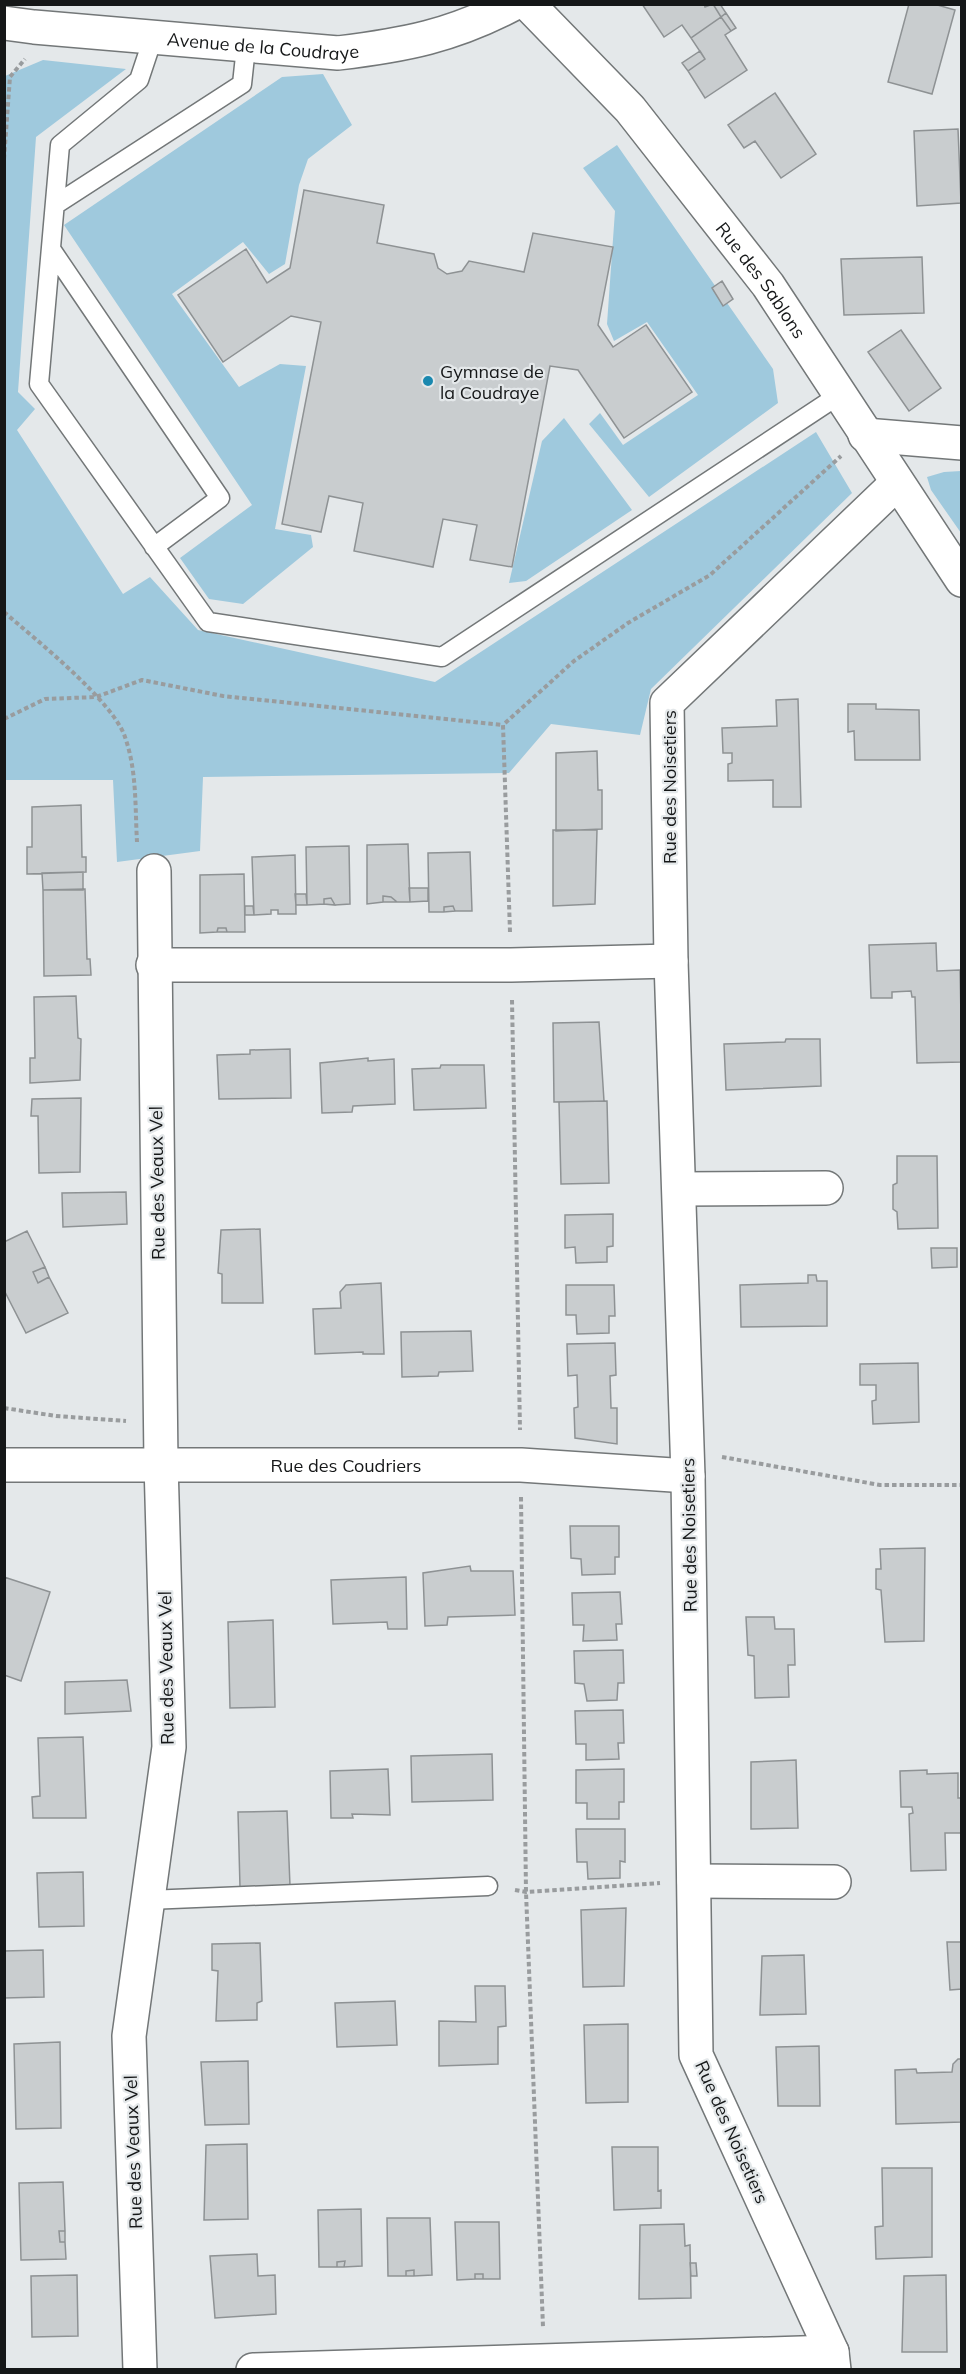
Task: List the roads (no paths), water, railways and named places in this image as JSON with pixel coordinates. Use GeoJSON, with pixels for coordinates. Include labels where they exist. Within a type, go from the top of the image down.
{"type":"FeatureCollection","features":[{"type":"Feature","properties":{"kind":"street","name":"Avenue de la Coudraye"},"geometry":{"type":"LineString","coordinates":[[4,22],[246,47],[338,53],[386,48],[444,35],[478,22],[513,4]]}},
{"type":"Feature","properties":{"kind":"street","name":"Rue des Sablons"},"geometry":{"type":"LineString","coordinates":[[528,4],[630,109],[768,285],[962,580]]}},
{"type":"Feature","properties":{"kind":"street"},"geometry":{"type":"LineString","coordinates":[[865,435],[962,443]]}},
{"type":"Feature","properties":{"kind":"street","name":"Rue des Noisetiers"},"geometry":{"type":"LineString","coordinates":[[833,2361],[696,2055],[688,1464],[671,961],[667,703],[897,483]]}},
{"type":"Feature","properties":{"kind":"street","name":"Rue des Veaux Vel"},"geometry":{"type":"LineString","coordinates":[[140,2370],[129,2036],[169,1747],[161,1463],[153,965],[154,880]]}},
{"type":"Feature","properties":{"kind":"street"},"geometry":{"type":"LineString","coordinates":[[153,965],[511,965],[671,961]]}},
{"type":"Feature","properties":{"kind":"street"},"geometry":{"type":"LineString","coordinates":[[680,1189],[826,1188]]}},
{"type":"Feature","properties":{"kind":"street","name":"Rue des Coudriers"},"geometry":{"type":"LineString","coordinates":[[4,1465],[688,1464]]}},
{"type":"Feature","properties":{"kind":"street"},"geometry":{"type":"LineString","coordinates":[[694,1881],[834,1882]]}},
{"type":"Feature","properties":{"kind":"street"},"geometry":{"type":"LineString","coordinates":[[253,2370],[544,2360],[833,2361]]}},
{"type":"Feature","properties":{"kind":"lane"},"geometry":{"type":"LineString","coordinates":[[153,38],[139,80],[60,145],[39,384],[208,622],[442,657],[839,395]]}},
{"type":"Feature","properties":{"kind":"lane"},"geometry":{"type":"LineString","coordinates":[[55,205],[242,84],[246,47]]}},
{"type":"Feature","properties":{"kind":"lane"},"geometry":{"type":"LineString","coordinates":[[51,249],[220,498],[154,547]]}},
{"type":"Feature","properties":{"kind":"lane"},"geometry":{"type":"LineString","coordinates":[[148,1900],[488,1886]]}},
{"type":"Feature","properties":{"kind":"place","name":"Gymnase de la Coudraye"},"geometry":{"type":"Point","coordinates":[428,381]}}]}
